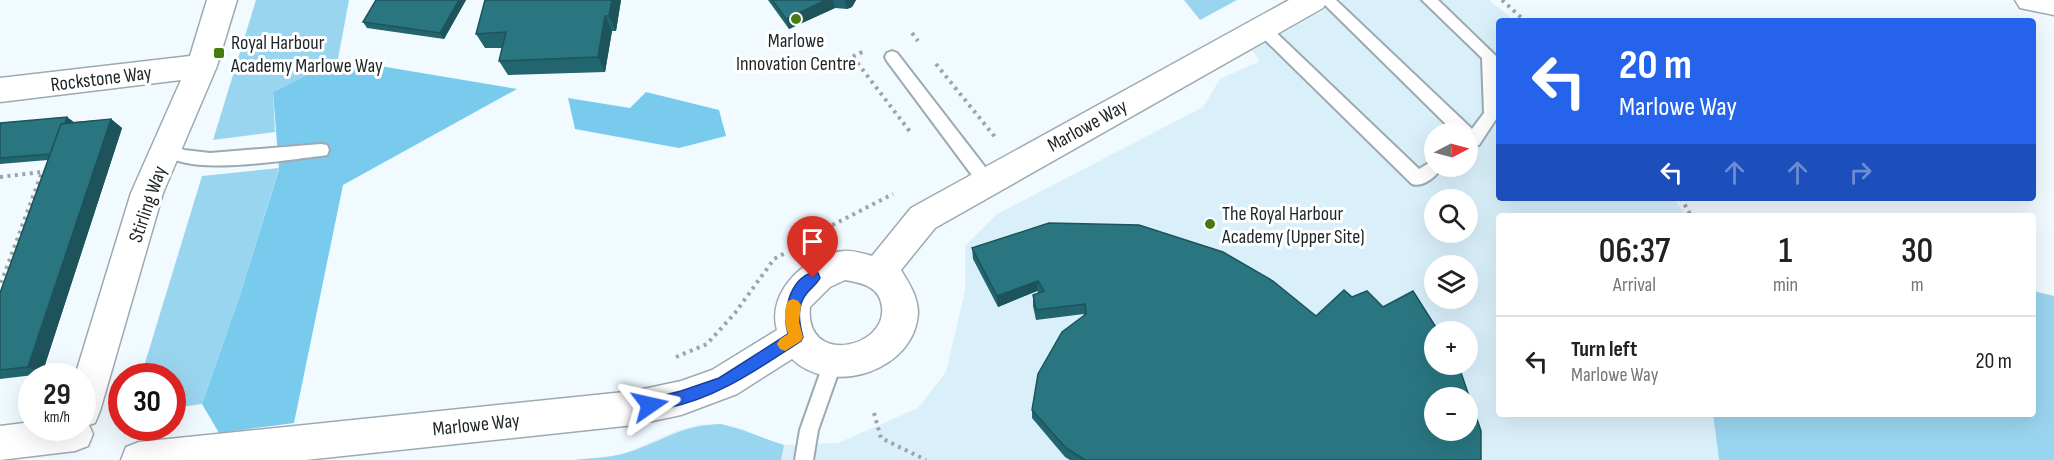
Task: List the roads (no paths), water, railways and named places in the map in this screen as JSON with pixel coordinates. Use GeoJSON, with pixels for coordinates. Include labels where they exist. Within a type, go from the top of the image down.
{"type":"FeatureCollection","features":[{"type":"Feature","properties":{"kind":"street","name":"Stirling Way"},"geometry":{"type":"LineString","coordinates":[[96,363],[147,193],[202,66],[222,0]]}},
{"type":"Feature","properties":{"kind":"street","name":"Marlowe Way"},"geometry":{"type":"LineString","coordinates":[[879,272],[923,218],[1313,0]]}},
{"type":"Feature","properties":{"kind":"street"},"geometry":{"type":"LineString","coordinates":[[2030,0],[2054,4]]}},
{"type":"Feature","properties":{"kind":"street","name":"Rockstone Way"},"geometry":{"type":"LineString","coordinates":[[0,90],[202,66]]}},
{"type":"Feature","properties":{"kind":"street"},"geometry":{"type":"LineString","coordinates":[[845,265],[863,266],[879,272],[892,282],[899,297],[901,313],[897,330],[886,344],[871,356],[853,362],[833,362],[812,353],[796,337],[792,322],[793,305],[800,290],[813,278],[828,269],[845,265]]}},
{"type":"Feature","properties":{"kind":"street","name":"Marlowe Way"},"geometry":{"type":"LineString","coordinates":[[139,460],[634,408],[681,398],[724,382],[796,337]]}},
{"type":"Feature","properties":{"kind":"street"},"geometry":{"type":"LineString","coordinates":[[0,444],[20,441]]}},
{"type":"Feature","properties":{"kind":"lane"},"geometry":{"type":"LineString","coordinates":[[1327,0],[1453,123]]}},
{"type":"Feature","properties":{"kind":"lane"},"geometry":{"type":"LineString","coordinates":[[1429,0],[1488,56],[1492,114],[1478,128]]}},
{"type":"Feature","properties":{"kind":"lane"},"geometry":{"type":"LineString","coordinates":[[1262,28],[1418,179],[1424,174]]}},
{"type":"Feature","properties":{"kind":"lane"},"geometry":{"type":"LineString","coordinates":[[892,57],[986,181]]}},
{"type":"Feature","properties":{"kind":"lane"},"geometry":{"type":"LineString","coordinates":[[168,148],[181,156],[210,160],[321,150]]}},
{"type":"Feature","properties":{"kind":"lane"},"geometry":{"type":"LineString","coordinates":[[804,460],[809,429],[833,362]]}},
{"type":"Feature","properties":{"kind":"place","name":"Marlowe Innovation Centre"},"geometry":{"type":"Point","coordinates":[796,19]}},
{"type":"Feature","properties":{"kind":"place","name":"Royal Harbour Academy Marlowe Way"},"geometry":{"type":"Point","coordinates":[219,53]}},
{"type":"Feature","properties":{"kind":"place","name":"The Royal Harbour Academy (Upper Site)"},"geometry":{"type":"Point","coordinates":[1210,224]}}]}
